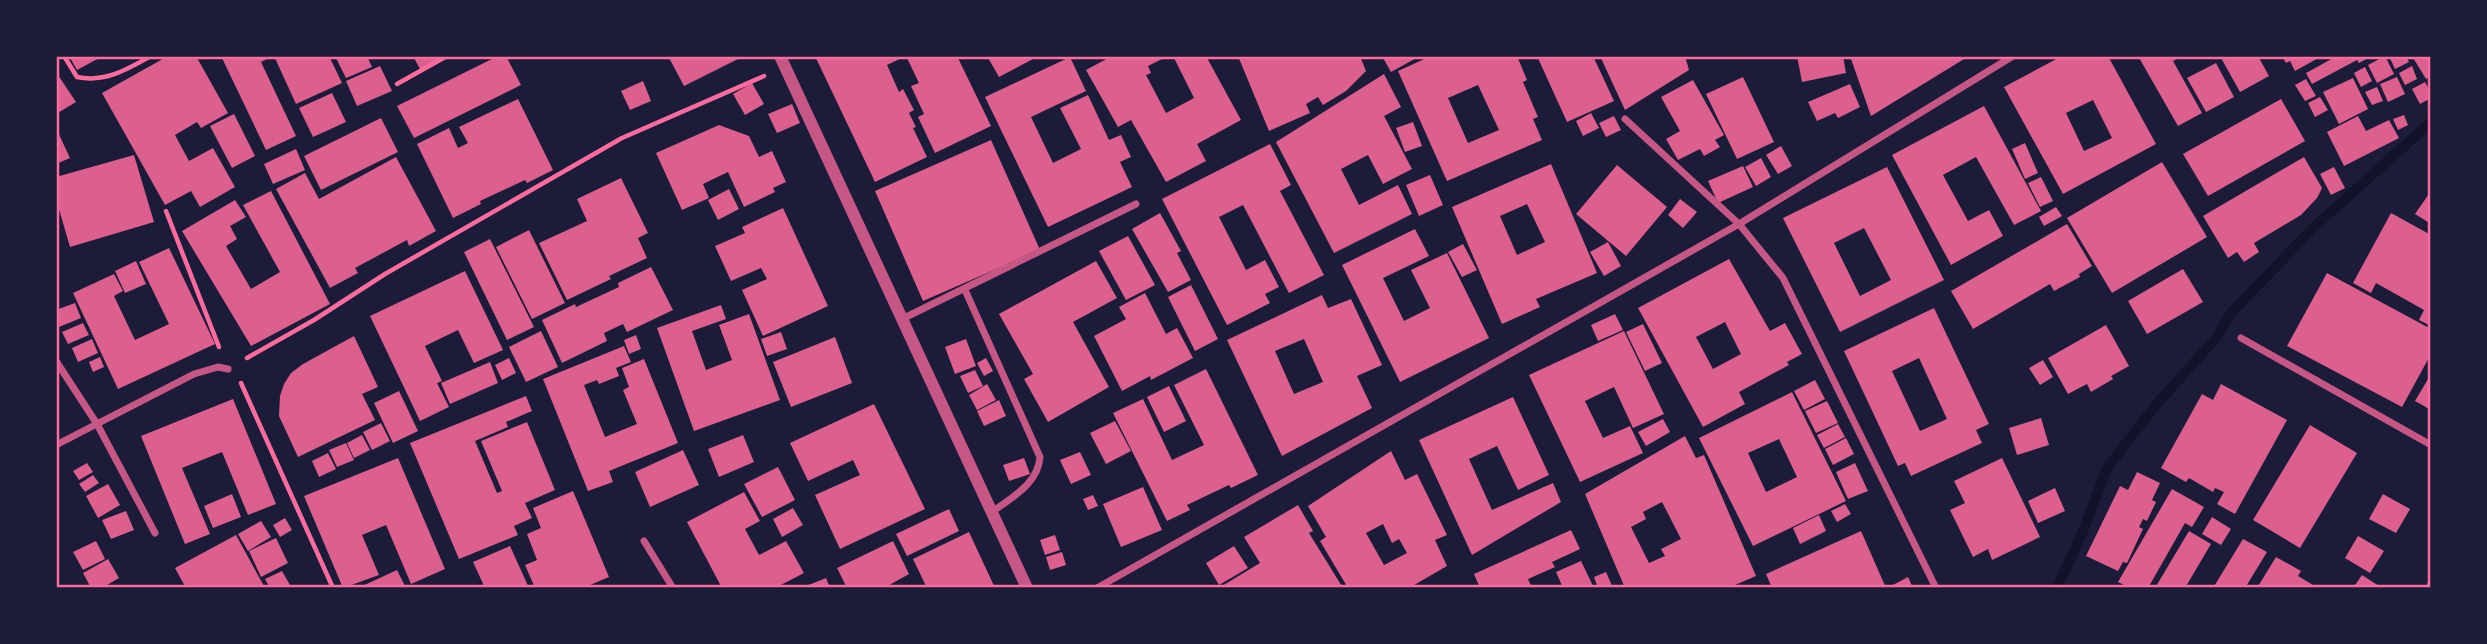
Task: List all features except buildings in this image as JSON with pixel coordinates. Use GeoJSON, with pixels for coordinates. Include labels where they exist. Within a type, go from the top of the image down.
{"type":"FeatureCollection","features":[{"type":"Feature","properties":{"kind":"street"},"geometry":{"type":"LineString","coordinates":[[1097,588],[1739,224],[2013,56]]}},
{"type":"Feature","properties":{"kind":"street"},"geometry":{"type":"LineString","coordinates":[[783,61],[1027,588]]}},
{"type":"Feature","properties":{"kind":"street"},"geometry":{"type":"LineString","coordinates":[[1625,119],[1739,224],[1783,278],[1936,588]]}},
{"type":"Feature","properties":{"kind":"street"},"geometry":{"type":"LineString","coordinates":[[902,319],[1136,204]]}},
{"type":"Feature","properties":{"kind":"street"},"geometry":{"type":"LineString","coordinates":[[965,290],[1040,457],[1040,469],[1033,480],[992,512]]}},
{"type":"Feature","properties":{"kind":"street"},"geometry":{"type":"LineString","coordinates":[[2241,338],[2431,445]]}},
{"type":"Feature","properties":{"kind":"street"},"geometry":{"type":"LineString","coordinates":[[56,361],[97,424],[155,533]]}},
{"type":"Feature","properties":{"kind":"street"},"geometry":{"type":"LineString","coordinates":[[56,445],[194,373],[218,367],[228,369]]}},
{"type":"Feature","properties":{"kind":"street"},"geometry":{"type":"LineString","coordinates":[[644,541],[673,588]]}},
{"type":"Feature","properties":{"kind":"path"},"geometry":{"type":"LineString","coordinates":[[64,56],[77,77],[90,79],[120,73],[151,56]]}},
{"type":"Feature","properties":{"kind":"path"},"geometry":{"type":"LineString","coordinates":[[397,84],[447,56]]}},
{"type":"Feature","properties":{"kind":"path"},"geometry":{"type":"LineString","coordinates":[[228,369],[314,320],[456,232],[622,138],[783,61]]}},
{"type":"Feature","properties":{"kind":"path"},"geometry":{"type":"LineString","coordinates":[[166,211],[228,369],[236,374],[333,588]]}},
{"type":"Feature","properties":{"kind":"waterway"},"geometry":{"type":"LineString","coordinates":[[2057,588],[2084,529],[2107,468],[2155,406],[2217,337],[2231,313],[2314,227],[2431,122]]}}]}
